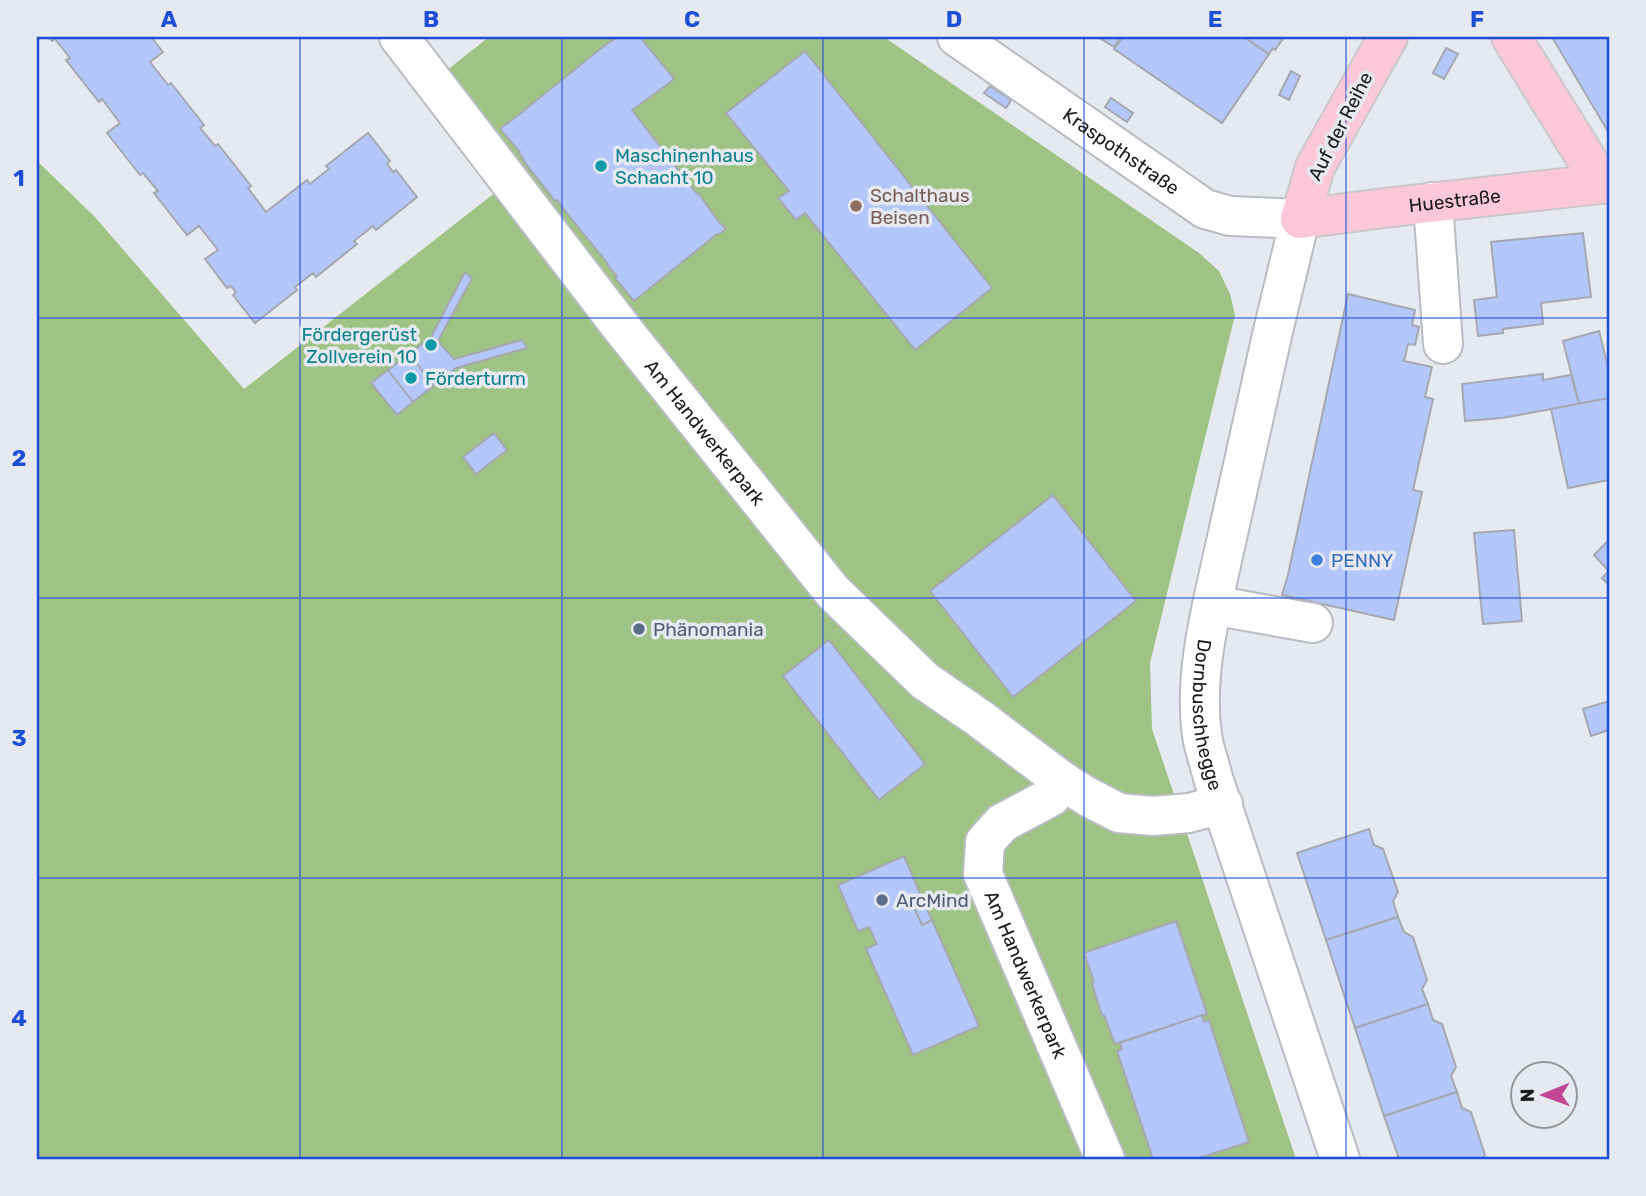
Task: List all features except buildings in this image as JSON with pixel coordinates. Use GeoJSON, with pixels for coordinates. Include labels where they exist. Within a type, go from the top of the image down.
{"type":"FeatureCollection","features":[{"type":"Feature","properties":{"kind":"main road","name":"Auf der Reihe"},"geometry":{"type":"LineString","coordinates":[[1300,219],[1315,167],[1388,37]]}},
{"type":"Feature","properties":{"kind":"main road"},"geometry":{"type":"LineString","coordinates":[[1511,37],[1605,184]]}},
{"type":"Feature","properties":{"kind":"main road","name":"Huestraße"},"geometry":{"type":"LineString","coordinates":[[1300,219],[1605,184]]}},
{"type":"Feature","properties":{"kind":"street","name":"Am Handwerkerpark"},"geometry":{"type":"LineString","coordinates":[[399,37],[613,316],[833,592],[925,681],[1061,780],[1119,813],[1153,816],[1189,813],[1223,804]]}},
{"type":"Feature","properties":{"kind":"street","name":"Kraspothstraße"},"geometry":{"type":"LineString","coordinates":[[957,37],[1205,209],[1230,216],[1300,219]]}},
{"type":"Feature","properties":{"kind":"street"},"geometry":{"type":"LineString","coordinates":[[1433,202],[1443,344]]}},
{"type":"Feature","properties":{"kind":"street","name":"Dornbuschhegge"},"geometry":{"type":"LineString","coordinates":[[1300,219],[1203,649],[1199,681],[1200,708],[1202,737],[1213,778],[1340,1159]]}},
{"type":"Feature","properties":{"kind":"street"},"geometry":{"type":"LineString","coordinates":[[1212,605],[1313,623]]}},
{"type":"Feature","properties":{"kind":"street","name":"Am Handwerkerpark"},"geometry":{"type":"LineString","coordinates":[[1061,780],[1051,797],[1002,823],[985,842],[983,874],[1105,1159]]}},
{"type":"Feature","properties":{"kind":"green space"},"geometry":{"type":"Polygon","coordinates":[[[489,37],[884,37],[1199,253],[1219,271],[1230,294],[1235,315],[1150,663],[1152,729],[1296,1159],[37,1159],[37,161],[94,216],[244,389],[524,170],[447,70],[489,37]]]}},
{"type":"Feature","properties":{"kind":"place","name":"Maschinenhaus Schacht 10"},"geometry":{"type":"Point","coordinates":[601,166]}},
{"type":"Feature","properties":{"kind":"place","name":"Schalthaus Beisen"},"geometry":{"type":"Point","coordinates":[856,206]}},
{"type":"Feature","properties":{"kind":"place","name":"Fördergerüst Zollverein 10"},"geometry":{"type":"Point","coordinates":[431,345]}},
{"type":"Feature","properties":{"kind":"place","name":"Förderturm"},"geometry":{"type":"Point","coordinates":[411,378]}},
{"type":"Feature","properties":{"kind":"place","name":"PENNY"},"geometry":{"type":"Point","coordinates":[1317,560]}},
{"type":"Feature","properties":{"kind":"place","name":"Phänomania"},"geometry":{"type":"Point","coordinates":[639,629]}},
{"type":"Feature","properties":{"kind":"place","name":"ArcMind"},"geometry":{"type":"Point","coordinates":[882,900]}}]}
